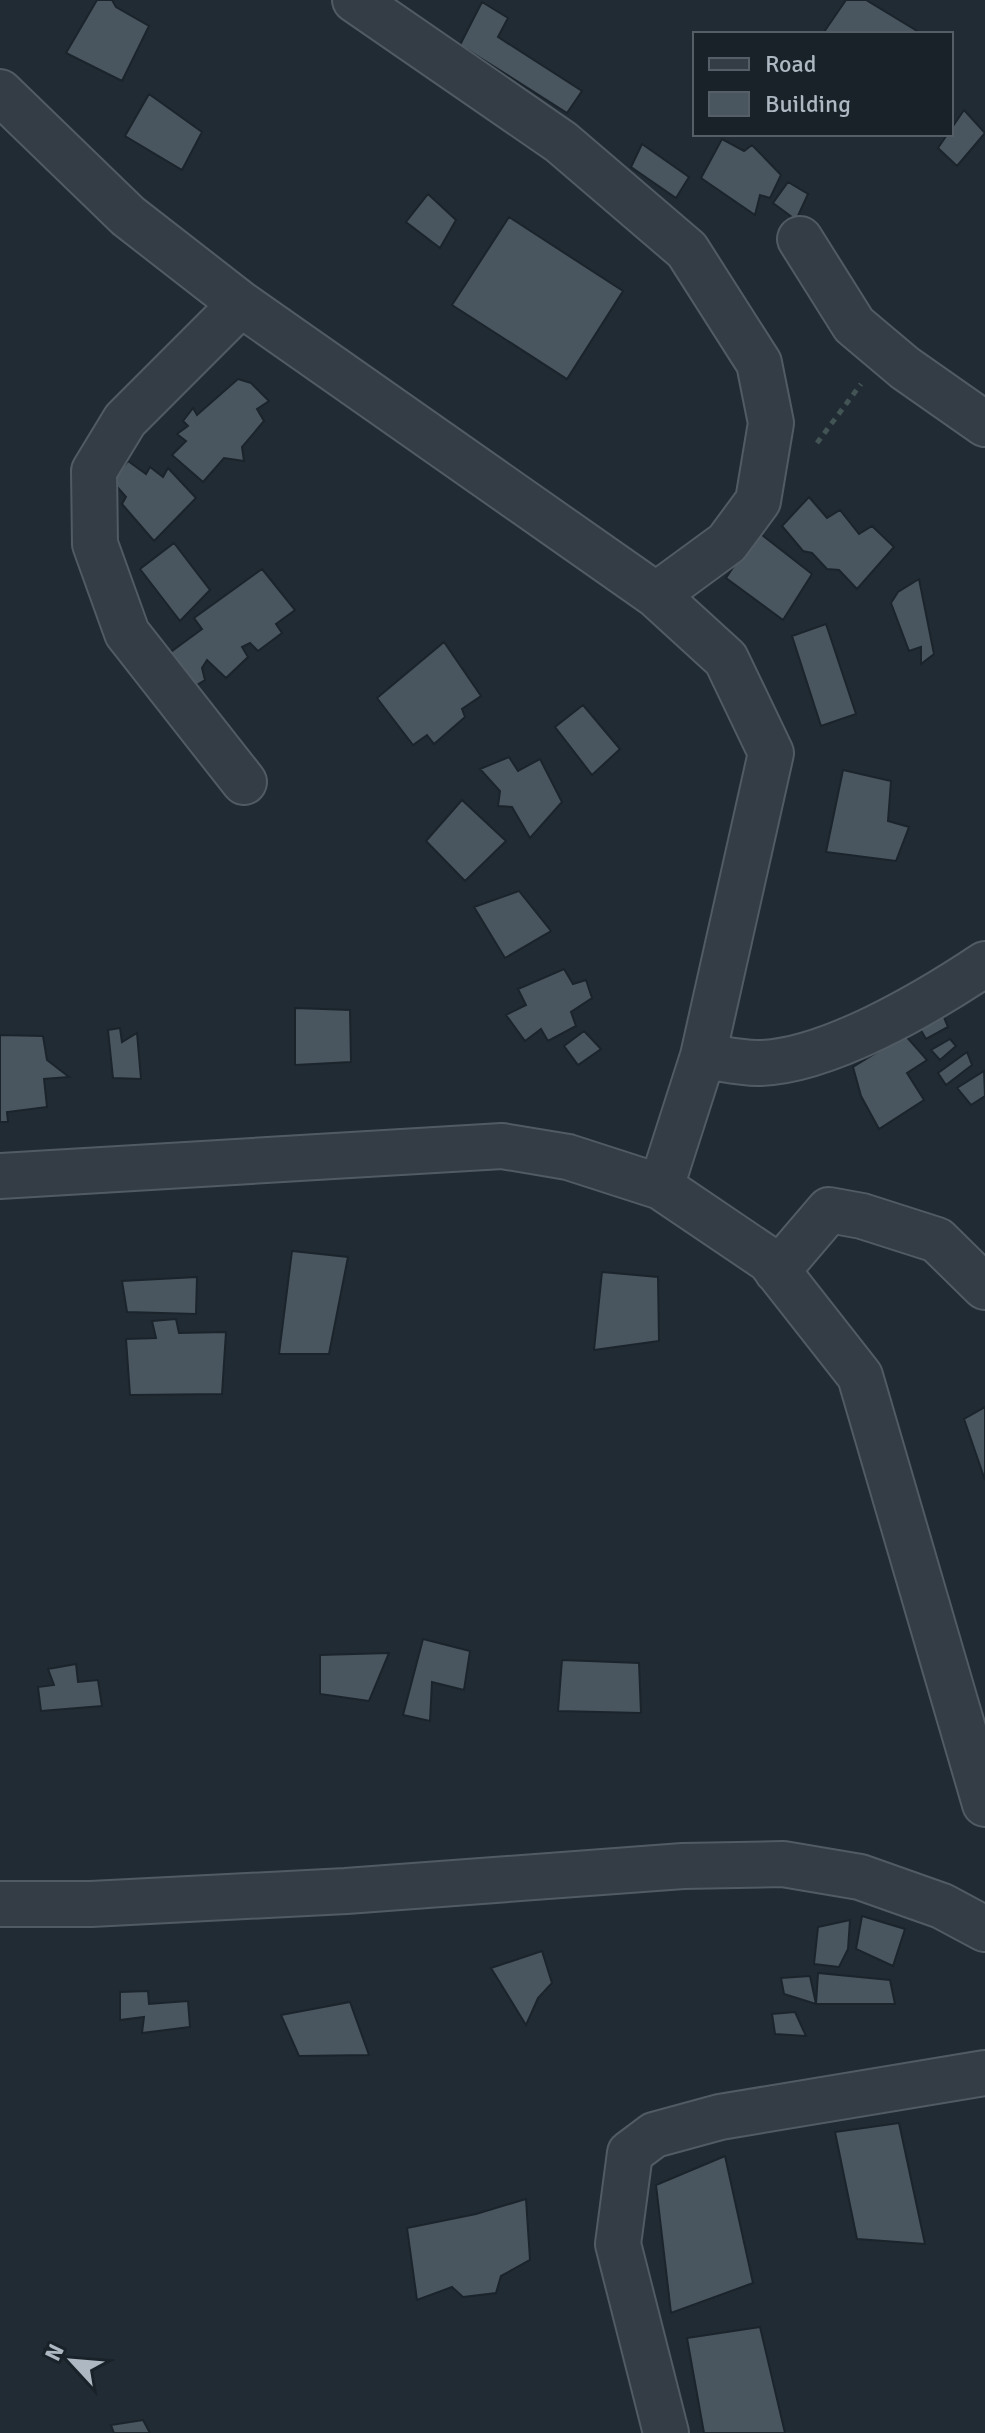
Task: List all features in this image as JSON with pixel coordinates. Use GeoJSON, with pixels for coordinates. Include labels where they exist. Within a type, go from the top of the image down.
{"type":"FeatureCollection","features":[{"type":"Feature","properties":{"kind":"street"},"geometry":{"type":"LineString","coordinates":[[355,0],[561,142],[687,250],[759,363],[771,423],[758,501],[727,543],[656,595]]}},
{"type":"Feature","properties":{"kind":"street"},"geometry":{"type":"LineString","coordinates":[[0,92],[128,216],[241,304],[656,595],[726,659],[771,753],[703,1056],[661,1187]]}},
{"type":"Feature","properties":{"kind":"street"},"geometry":{"type":"LineString","coordinates":[[800,239],[854,325],[985,424]]}},
{"type":"Feature","properties":{"kind":"street"},"geometry":{"type":"LineString","coordinates":[[241,304],[125,420],[94,471],[95,544],[127,633],[244,782]]}},
{"type":"Feature","properties":{"kind":"street"},"geometry":{"type":"LineString","coordinates":[[703,1056],[758,1063],[822,1051],[894,1018],[985,964]]}},
{"type":"Feature","properties":{"kind":"street"},"geometry":{"type":"LineString","coordinates":[[0,1176],[502,1146],[568,1157],[661,1187],[769,1260],[860,1376],[985,1804]]}},
{"type":"Feature","properties":{"kind":"street"},"geometry":{"type":"LineString","coordinates":[[777,1271],[829,1210],[862,1216],[937,1240],[985,1287]]}},
{"type":"Feature","properties":{"kind":"street"},"geometry":{"type":"LineString","coordinates":[[0,1904],[91,1904],[346,1891],[683,1866],[783,1864],[860,1877],[942,1906],[985,1929]]}},
{"type":"Feature","properties":{"kind":"street"},"geometry":{"type":"LineString","coordinates":[[666,2433],[618,2244],[630,2153],[654,2135],[720,2117],[985,2073]]}},
{"type":"Feature","properties":{"kind":"path"},"geometry":{"type":"LineString","coordinates":[[817,443],[885,351]]}},
{"type":"Feature","properties":{"kind":"building"},"geometry":{"type":"Polygon","coordinates":[[[97,0],[112,0],[116,7],[149,26],[122,81],[66,53],[97,0]]]}},
{"type":"Feature","properties":{"kind":"building"},"geometry":{"type":"Polygon","coordinates":[[[846,0],[866,0],[919,32],[824,32],[846,0]]]}},
{"type":"Feature","properties":{"kind":"building"},"geometry":{"type":"Polygon","coordinates":[[[482,2],[508,18],[498,37],[582,91],[567,113],[460,45],[482,2]]]}},
{"type":"Feature","properties":{"kind":"building"},"geometry":{"type":"Polygon","coordinates":[[[149,94],[202,132],[182,170],[125,136],[149,94]]]}},
{"type":"Feature","properties":{"kind":"building"},"geometry":{"type":"Polygon","coordinates":[[[964,110],[985,133],[957,166],[938,148],[946,136],[953,136],[953,126],[964,110]]]}},
{"type":"Feature","properties":{"kind":"building"},"geometry":{"type":"Polygon","coordinates":[[[722,139],[744,151],[752,145],[781,175],[770,198],[760,195],[755,215],[701,178],[722,139]]]}},
{"type":"Feature","properties":{"kind":"building"},"geometry":{"type":"Polygon","coordinates":[[[642,144],[689,177],[676,198],[631,167],[642,144]]]}},
{"type":"Feature","properties":{"kind":"building"},"geometry":{"type":"Polygon","coordinates":[[[788,182],[808,194],[796,220],[773,203],[788,182]]]}},
{"type":"Feature","properties":{"kind":"building"},"geometry":{"type":"Polygon","coordinates":[[[428,194],[456,220],[440,248],[406,222],[428,194]]]}},
{"type":"Feature","properties":{"kind":"building"},"geometry":{"type":"Polygon","coordinates":[[[509,217],[623,291],[567,379],[452,305],[509,217]]]}},
{"type":"Feature","properties":{"kind":"building"},"geometry":{"type":"Polygon","coordinates":[[[238,379],[251,383],[269,401],[257,409],[264,421],[242,447],[244,461],[224,458],[203,482],[172,455],[186,441],[177,434],[188,426],[183,421],[193,408],[197,415],[238,379]]]}},
{"type":"Feature","properties":{"kind":"building"},"geometry":{"type":"Polygon","coordinates":[[[128,461],[146,474],[150,467],[163,477],[168,468],[196,498],[154,541],[122,504],[126,497],[111,480],[128,461]]]}},
{"type":"Feature","properties":{"kind":"building"},"geometry":{"type":"Polygon","coordinates":[[[809,497],[827,518],[840,510],[859,534],[872,526],[894,547],[857,589],[839,570],[827,569],[812,553],[803,551],[782,526],[809,497]]]}},
{"type":"Feature","properties":{"kind":"building"},"geometry":{"type":"Polygon","coordinates":[[[757,531],[812,574],[783,620],[726,578],[757,531]]]}},
{"type":"Feature","properties":{"kind":"building"},"geometry":{"type":"Polygon","coordinates":[[[174,543],[210,590],[180,621],[140,569],[174,543]]]}},
{"type":"Feature","properties":{"kind":"building"},"geometry":{"type":"Polygon","coordinates":[[[262,569],[295,610],[276,624],[282,633],[258,651],[250,643],[242,647],[248,657],[226,678],[207,660],[202,668],[205,680],[192,688],[164,657],[202,629],[194,618],[262,569]]]}},
{"type":"Feature","properties":{"kind":"building"},"geometry":{"type":"Polygon","coordinates":[[[919,579],[934,654],[921,664],[921,647],[909,651],[891,603],[898,592],[919,579]]]}},
{"type":"Feature","properties":{"kind":"building"},"geometry":{"type":"Polygon","coordinates":[[[826,624],[856,714],[821,726],[792,636],[826,624]]]}},
{"type":"Feature","properties":{"kind":"building"},"geometry":{"type":"Polygon","coordinates":[[[444,642],[481,696],[462,709],[465,717],[434,744],[427,735],[413,745],[377,698],[444,642]]]}},
{"type":"Feature","properties":{"kind":"building"},"geometry":{"type":"Polygon","coordinates":[[[583,705],[620,749],[592,775],[555,727],[583,705]]]}},
{"type":"Feature","properties":{"kind":"building"},"geometry":{"type":"Polygon","coordinates":[[[509,757],[518,771],[540,759],[562,802],[530,838],[512,807],[498,806],[500,791],[480,769],[509,757]]]}},
{"type":"Feature","properties":{"kind":"building"},"geometry":{"type":"Polygon","coordinates":[[[843,770],[891,781],[888,821],[909,827],[896,861],[826,852],[843,770]]]}},
{"type":"Feature","properties":{"kind":"building"},"geometry":{"type":"Polygon","coordinates":[[[462,800],[506,841],[465,881],[426,841],[462,800]]]}},
{"type":"Feature","properties":{"kind":"building"},"geometry":{"type":"Polygon","coordinates":[[[519,891],[551,931],[505,958],[474,907],[519,891]]]}},
{"type":"Feature","properties":{"kind":"building"},"geometry":{"type":"Polygon","coordinates":[[[564,969],[573,984],[586,980],[592,998],[571,1012],[576,1026],[548,1041],[541,1029],[525,1041],[506,1015],[526,1005],[518,989],[564,969]]]}},
{"type":"Feature","properties":{"kind":"building"},"geometry":{"type":"Polygon","coordinates":[[[295,1008],[350,1010],[351,1062],[295,1065],[295,1008]]]}},
{"type":"Feature","properties":{"kind":"building"},"geometry":{"type":"Polygon","coordinates":[[[941,1010],[948,1027],[926,1039],[915,1020],[941,1010]]]}},
{"type":"Feature","properties":{"kind":"building"},"geometry":{"type":"Polygon","coordinates":[[[120,1028],[122,1042],[137,1033],[141,1079],[113,1078],[108,1030],[120,1028]]]}},
{"type":"Feature","properties":{"kind":"building"},"geometry":{"type":"Polygon","coordinates":[[[584,1031],[601,1049],[578,1065],[564,1046],[584,1031]]]}},
{"type":"Feature","properties":{"kind":"building"},"geometry":{"type":"Polygon","coordinates":[[[0,1035],[43,1036],[47,1060],[69,1077],[44,1079],[47,1107],[7,1112],[8,1122],[0,1122],[0,1035]]]}},
{"type":"Feature","properties":{"kind":"building"},"geometry":{"type":"Polygon","coordinates":[[[905,1035],[927,1060],[907,1073],[924,1100],[879,1129],[861,1096],[853,1067],[905,1035]]]}},
{"type":"Feature","properties":{"kind":"building"},"geometry":{"type":"Polygon","coordinates":[[[950,1039],[956,1046],[940,1060],[931,1050],[950,1039]]]}},
{"type":"Feature","properties":{"kind":"building"},"geometry":{"type":"Polygon","coordinates":[[[967,1052],[972,1065],[946,1085],[938,1073],[967,1052]]]}},
{"type":"Feature","properties":{"kind":"building"},"geometry":{"type":"Polygon","coordinates":[[[984,1071],[985,1096],[971,1105],[957,1088],[984,1071]]]}},
{"type":"Feature","properties":{"kind":"building"},"geometry":{"type":"Polygon","coordinates":[[[292,1251],[348,1257],[329,1354],[279,1354],[292,1251]]]}},
{"type":"Feature","properties":{"kind":"building"},"geometry":{"type":"Polygon","coordinates":[[[602,1272],[658,1277],[659,1341],[594,1350],[602,1272]]]}},
{"type":"Feature","properties":{"kind":"building"},"geometry":{"type":"Polygon","coordinates":[[[197,1277],[196,1314],[127,1312],[122,1281],[197,1277]]]}},
{"type":"Feature","properties":{"kind":"building"},"geometry":{"type":"Polygon","coordinates":[[[176,1319],[179,1333],[226,1332],[222,1394],[130,1395],[126,1339],[156,1338],[152,1321],[176,1319]]]}},
{"type":"Feature","properties":{"kind":"building"},"geometry":{"type":"Polygon","coordinates":[[[985,1407],[985,1480],[964,1419],[985,1407]]]}},
{"type":"Feature","properties":{"kind":"building"},"geometry":{"type":"Polygon","coordinates":[[[423,1639],[470,1651],[464,1690],[432,1682],[430,1721],[403,1715],[423,1639]]]}},
{"type":"Feature","properties":{"kind":"building"},"geometry":{"type":"Polygon","coordinates":[[[389,1653],[369,1701],[320,1694],[320,1655],[389,1653]]]}},
{"type":"Feature","properties":{"kind":"building"},"geometry":{"type":"Polygon","coordinates":[[[562,1660],[639,1663],[641,1713],[558,1711],[562,1660]]]}},
{"type":"Feature","properties":{"kind":"building"},"geometry":{"type":"Polygon","coordinates":[[[76,1664],[78,1682],[98,1680],[102,1706],[41,1711],[38,1687],[54,1685],[48,1669],[76,1664]]]}},
{"type":"Feature","properties":{"kind":"building"},"geometry":{"type":"Polygon","coordinates":[[[862,1916],[905,1929],[893,1966],[856,1949],[862,1916]]]}},
{"type":"Feature","properties":{"kind":"building"},"geometry":{"type":"Polygon","coordinates":[[[850,1920],[848,1949],[839,1967],[814,1964],[818,1927],[850,1920]]]}},
{"type":"Feature","properties":{"kind":"building"},"geometry":{"type":"Polygon","coordinates":[[[542,1951],[552,1983],[538,1998],[526,2025],[491,1968],[542,1951]]]}},
{"type":"Feature","properties":{"kind":"building"},"geometry":{"type":"Polygon","coordinates":[[[818,1973],[890,1980],[895,2004],[816,2004],[818,1973]]]}},
{"type":"Feature","properties":{"kind":"building"},"geometry":{"type":"Polygon","coordinates":[[[810,1976],[816,2004],[784,1994],[781,1978],[810,1976]]]}},
{"type":"Feature","properties":{"kind":"building"},"geometry":{"type":"Polygon","coordinates":[[[148,1991],[149,2004],[188,2001],[190,2027],[142,2033],[144,2017],[120,2020],[120,1992],[148,1991]]]}},
{"type":"Feature","properties":{"kind":"building"},"geometry":{"type":"Polygon","coordinates":[[[350,2002],[369,2055],[299,2056],[281,2015],[350,2002]]]}},
{"type":"Feature","properties":{"kind":"building"},"geometry":{"type":"Polygon","coordinates":[[[795,2012],[806,2036],[775,2034],[772,2014],[795,2012]]]}},
{"type":"Feature","properties":{"kind":"building"},"geometry":{"type":"Polygon","coordinates":[[[899,2123],[925,2244],[857,2239],[835,2132],[899,2123]]]}},
{"type":"Feature","properties":{"kind":"building"},"geometry":{"type":"Polygon","coordinates":[[[725,2156],[753,2283],[671,2313],[656,2185],[725,2156]]]}},
{"type":"Feature","properties":{"kind":"building"},"geometry":{"type":"Polygon","coordinates":[[[526,2199],[530,2260],[501,2276],[496,2293],[463,2297],[452,2287],[417,2300],[407,2228],[476,2214],[526,2199]]]}},
{"type":"Feature","properties":{"kind":"building"},"geometry":{"type":"Polygon","coordinates":[[[760,2327],[785,2433],[704,2433],[687,2338],[760,2327]]]}},
{"type":"Feature","properties":{"kind":"building"},"geometry":{"type":"Polygon","coordinates":[[[143,2420],[150,2433],[114,2433],[111,2425],[143,2420]]]}}]}
